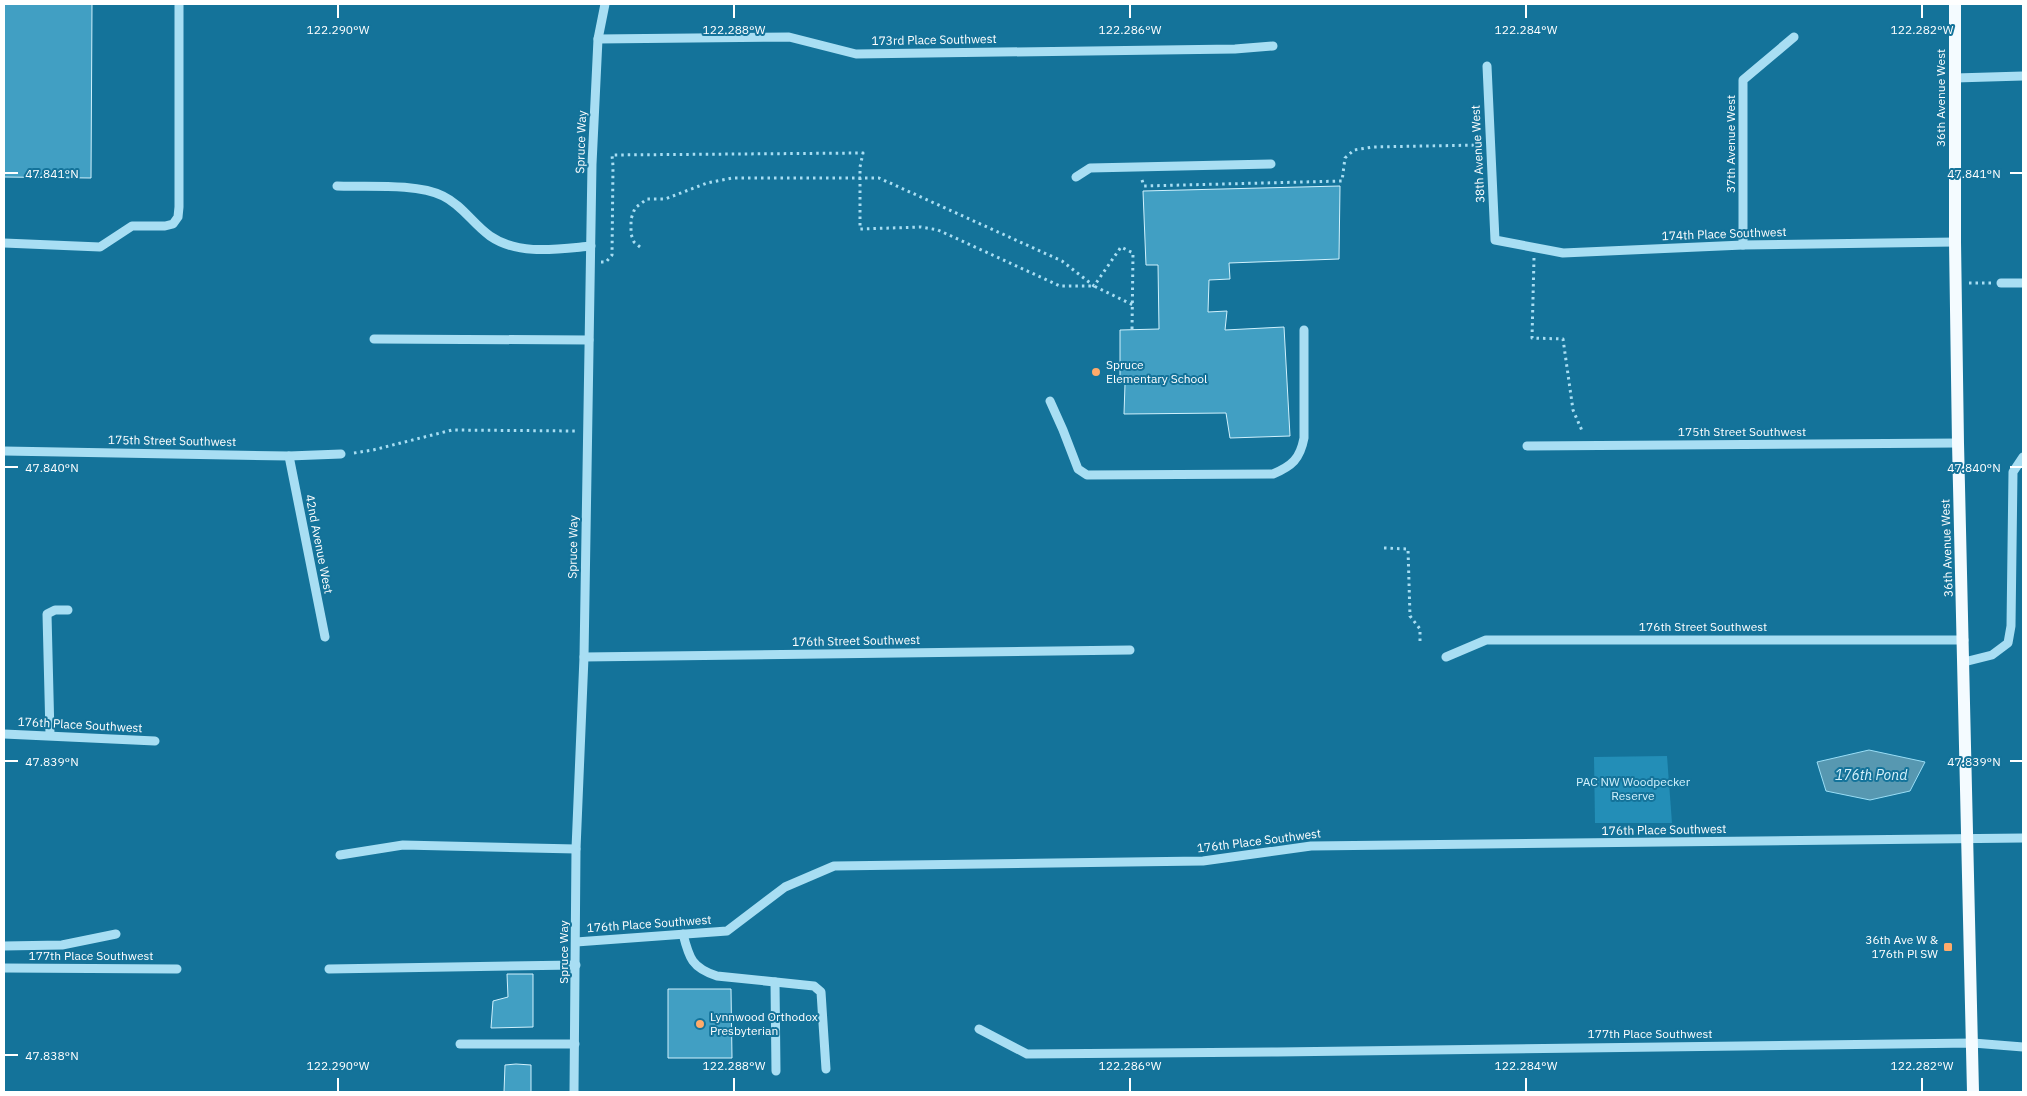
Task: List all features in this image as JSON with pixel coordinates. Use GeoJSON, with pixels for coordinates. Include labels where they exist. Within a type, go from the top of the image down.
{"type":"FeatureCollection","features":[{"type":"Feature","properties":{"kind":"main road","name":"36th Avenue West"},"geometry":{"type":"LineString","coordinates":[[1954,4],[1958,443],[1973,1092]]}},
{"type":"Feature","properties":{"kind":"street"},"geometry":{"type":"LineString","coordinates":[[4,243],[100,247],[132,226],[164,226],[173,224],[178,217],[179,4]]}},
{"type":"Feature","properties":{"kind":"street","name":"Spruce Way"},"geometry":{"type":"LineString","coordinates":[[574,1092],[576,849],[584,657],[592,164],[598,39],[606,4]]}},
{"type":"Feature","properties":{"kind":"street","name":"173rd Place Southwest"},"geometry":{"type":"LineString","coordinates":[[598,39],[789,37],[856,54],[1236,49],[1273,46]]}},
{"type":"Feature","properties":{"kind":"street","name":"37th Avenue West"},"geometry":{"type":"LineString","coordinates":[[1743,245],[1743,80],[1794,37]]}},
{"type":"Feature","properties":{"kind":"street","name":"38th Avenue West"},"geometry":{"type":"LineString","coordinates":[[1487,66],[1495,240]]}},
{"type":"Feature","properties":{"kind":"street"},"geometry":{"type":"LineString","coordinates":[[1955,78],[2023,76]]}},
{"type":"Feature","properties":{"kind":"street"},"geometry":{"type":"LineString","coordinates":[[1076,177],[1090,168],[1271,164]]}},
{"type":"Feature","properties":{"kind":"street"},"geometry":{"type":"LineString","coordinates":[[337,186],[422,189],[444,196],[471,217],[490,236],[516,248],[554,250],[591,246]]}},
{"type":"Feature","properties":{"kind":"street","name":"174th Place Southwest"},"geometry":{"type":"LineString","coordinates":[[1495,240],[1562,253],[1743,245],[1955,242]]}},
{"type":"Feature","properties":{"kind":"street"},"geometry":{"type":"LineString","coordinates":[[2001,283],[2023,283]]}},
{"type":"Feature","properties":{"kind":"street"},"geometry":{"type":"LineString","coordinates":[[1050,401],[1078,469],[1087,474],[1273,474],[1286,468],[1296,460],[1302,450],[1304,438],[1304,330]]}},
{"type":"Feature","properties":{"kind":"street"},"geometry":{"type":"LineString","coordinates":[[374,339],[589,340]]}},
{"type":"Feature","properties":{"kind":"street","name":"175th Street Southwest"},"geometry":{"type":"LineString","coordinates":[[1527,446],[1958,443]]}},
{"type":"Feature","properties":{"kind":"street","name":"175th Street Southwest"},"geometry":{"type":"LineString","coordinates":[[4,452],[289,456],[340,454]]}},
{"type":"Feature","properties":{"kind":"street","name":"42nd Avenue West"},"geometry":{"type":"LineString","coordinates":[[289,456],[325,637]]}},
{"type":"Feature","properties":{"kind":"street"},"geometry":{"type":"LineString","coordinates":[[1964,662],[1992,655],[2008,643],[2011,626],[2013,472],[2023,457]]}},
{"type":"Feature","properties":{"kind":"street"},"geometry":{"type":"LineString","coordinates":[[50,735],[47,614],[56,610],[68,610]]}},
{"type":"Feature","properties":{"kind":"street","name":"176th Street Southwest"},"geometry":{"type":"LineString","coordinates":[[1446,658],[1486,640],[1964,640]]}},
{"type":"Feature","properties":{"kind":"street","name":"176th Street Southwest"},"geometry":{"type":"LineString","coordinates":[[584,657],[1130,650]]}},
{"type":"Feature","properties":{"kind":"street","name":"176th Place Southwest"},"geometry":{"type":"LineString","coordinates":[[4,734],[155,741]]}},
{"type":"Feature","properties":{"kind":"street","name":"176th Place Southwest"},"geometry":{"type":"LineString","coordinates":[[576,942],[727,931],[785,887],[834,866],[1203,861],[1311,846],[2023,838]]}},
{"type":"Feature","properties":{"kind":"street"},"geometry":{"type":"LineString","coordinates":[[340,855],[403,845],[576,849]]}},
{"type":"Feature","properties":{"kind":"street"},"geometry":{"type":"LineString","coordinates":[[4,946],[62,945],[116,934]]}},
{"type":"Feature","properties":{"kind":"street"},"geometry":{"type":"LineString","coordinates":[[683,934],[688,953],[693,963],[700,969],[717,976],[814,986],[821,992],[826,1069]]}},
{"type":"Feature","properties":{"kind":"street"},"geometry":{"type":"LineString","coordinates":[[329,969],[576,965]]}},
{"type":"Feature","properties":{"kind":"street","name":"177th Place Southwest"},"geometry":{"type":"LineString","coordinates":[[4,968],[177,969]]}},
{"type":"Feature","properties":{"kind":"street"},"geometry":{"type":"LineString","coordinates":[[775,982],[776,1071]]}},
{"type":"Feature","properties":{"kind":"street","name":"177th Place Southwest"},"geometry":{"type":"LineString","coordinates":[[979,1029],[1027,1054],[1973,1043],[2023,1046]]}},
{"type":"Feature","properties":{"kind":"street"},"geometry":{"type":"LineString","coordinates":[[460,1044],[575,1044]]}},
{"type":"Feature","properties":{"kind":"path"},"geometry":{"type":"LineString","coordinates":[[1373,147],[1490,145]]}},
{"type":"Feature","properties":{"kind":"path"},"geometry":{"type":"LineString","coordinates":[[590,261],[606,262],[612,255],[612,155],[862,154],[860,229],[920,227],[938,230],[1060,286],[1094,286]]}},
{"type":"Feature","properties":{"kind":"path"},"geometry":{"type":"LineString","coordinates":[[640,247],[634,242],[631,234],[631,219],[635,208],[647,199],[665,199],[707,183],[732,178],[879,178],[1062,261],[1094,286],[1132,305]]}},
{"type":"Feature","properties":{"kind":"path"},"geometry":{"type":"LineString","coordinates":[[1094,286],[1121,247],[1133,253],[1132,330]]}},
{"type":"Feature","properties":{"kind":"path"},"geometry":{"type":"LineString","coordinates":[[1536,248],[1532,264],[1532,338],[1563,339],[1573,410],[1588,446]]}},
{"type":"Feature","properties":{"kind":"path"},"geometry":{"type":"LineString","coordinates":[[1956,284],[2001,283]]}},
{"type":"Feature","properties":{"kind":"path"},"geometry":{"type":"LineString","coordinates":[[340,454],[373,450],[452,430],[588,431]]}},
{"type":"Feature","properties":{"kind":"path"},"geometry":{"type":"LineString","coordinates":[[1384,548],[1408,549],[1410,616],[1420,629],[1420,641]]}},
{"type":"Feature","properties":{"kind":"green space","name":"PAC NW Woodpecker Reserve"},"geometry":{"type":"Polygon","coordinates":[[[1667,756],[1672,823],[1595,823],[1594,757],[1667,756]]]}},
{"type":"Feature","properties":{"kind":"water","name":"176th Pond"},"geometry":{"type":"Polygon","coordinates":[[[1869,750],[1925,762],[1910,791],[1870,800],[1826,791],[1817,762],[1869,750]]]}},
{"type":"Feature","properties":{"kind":"building"},"geometry":{"type":"Polygon","coordinates":[[[4,4],[92,4],[91,178],[4,177],[4,4]]]}},
{"type":"Feature","properties":{"kind":"building","name":"Spruce Elementary School"},"geometry":{"type":"Polygon","coordinates":[[[1340,186],[1339,259],[1229,263],[1230,279],[1209,280],[1208,312],[1227,311],[1225,330],[1284,327],[1290,436],[1230,438],[1226,413],[1124,414],[1125,384],[1120,383],[1120,330],[1159,329],[1158,265],[1146,265],[1143,191],[1340,186]]]}},
{"type":"Feature","properties":{"kind":"building"},"geometry":{"type":"Polygon","coordinates":[[[507,974],[533,974],[533,1027],[491,1028],[493,1001],[508,997],[507,974]]]}},
{"type":"Feature","properties":{"kind":"building","name":"Lynnwood Orthodox Presbyterian"},"geometry":{"type":"Polygon","coordinates":[[[668,989],[731,989],[732,1058],[668,1058],[668,989]]]}},
{"type":"Feature","properties":{"kind":"building"},"geometry":{"type":"Polygon","coordinates":[[[505,1065],[531,1065],[531,1092],[504,1092],[505,1065]]]}},
{"type":"Feature","properties":{"kind":"place","name":"Spruce Elementary School"},"geometry":{"type":"Point","coordinates":[1096,372]}},
{"type":"Feature","properties":{"kind":"place","name":"36th Ave W & 176th Pl SW"},"geometry":{"type":"Point","coordinates":[1948,947]}},
{"type":"Feature","properties":{"kind":"place","name":"Lynnwood Orthodox Presbyterian"},"geometry":{"type":"Point","coordinates":[700,1024]}}]}
